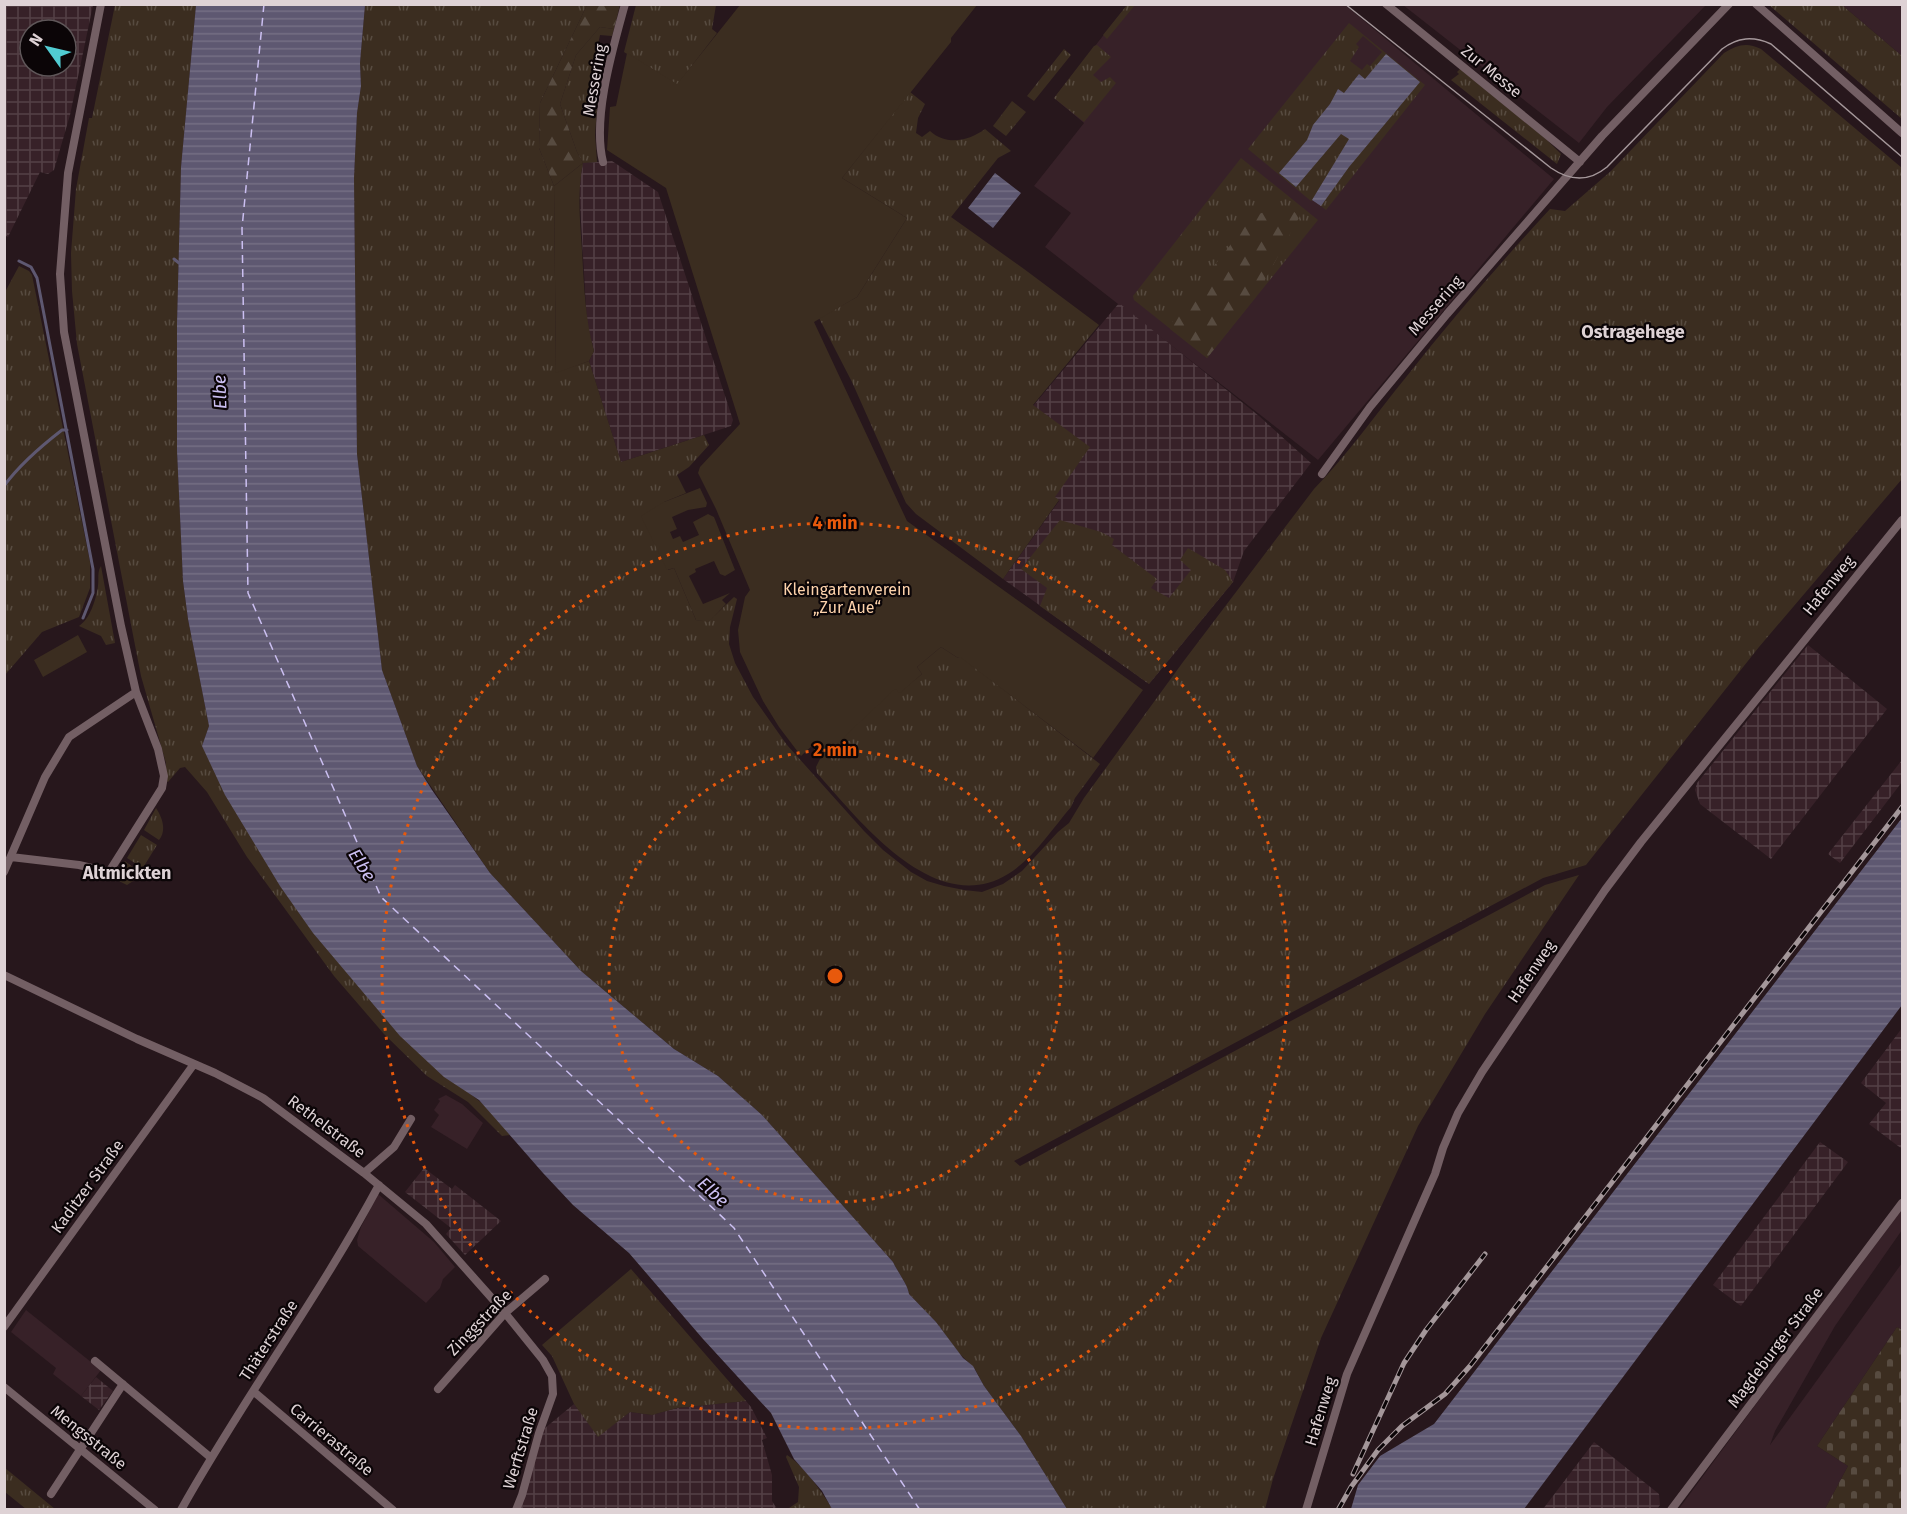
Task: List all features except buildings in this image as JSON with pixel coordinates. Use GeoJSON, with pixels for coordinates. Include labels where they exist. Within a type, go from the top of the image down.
{"type":"FeatureCollection","features":[{"type":"Feature","properties":{"kind":"street"},"geometry":{"type":"LineString","coordinates":[[11,857],[79,865],[110,872],[162,788],[164,776],[158,749],[136,693],[64,332],[60,274],[68,173],[101,4]]}},
{"type":"Feature","properties":{"kind":"street","name":"Messering"},"geometry":{"type":"LineString","coordinates":[[603,162],[600,150],[603,103],[612,55],[626,4]]}},
{"type":"Feature","properties":{"kind":"street","name":"Zur Messe"},"geometry":{"type":"LineString","coordinates":[[1386,4],[1580,162]]}},
{"type":"Feature","properties":{"kind":"street"},"geometry":{"type":"LineString","coordinates":[[1759,7],[1902,133]]}},
{"type":"Feature","properties":{"kind":"street","name":"Messering"},"geometry":{"type":"LineString","coordinates":[[1322,474],[1351,432],[1407,361],[1602,136],[1726,8]]}},
{"type":"Feature","properties":{"kind":"street","name":"Hafenweg"},"geometry":{"type":"LineString","coordinates":[[1306,1509],[1347,1374],[1435,1174],[1458,1113],[1482,1072],[1572,938],[1641,842],[1902,520]]}},
{"type":"Feature","properties":{"kind":"street"},"geometry":{"type":"LineString","coordinates":[[4,872],[45,777],[69,737],[136,693]]}},
{"type":"Feature","properties":{"kind":"street","name":"Rethelstraße"},"geometry":{"type":"LineString","coordinates":[[4,975],[263,1098],[364,1173],[427,1225],[505,1313],[543,1360],[552,1376],[553,1394]]}},
{"type":"Feature","properties":{"kind":"street","name":"Kaditzer Straße"},"geometry":{"type":"LineString","coordinates":[[4,1327],[194,1064]]}},
{"type":"Feature","properties":{"kind":"street"},"geometry":{"type":"LineString","coordinates":[[364,1173],[394,1147],[411,1119]]}},
{"type":"Feature","properties":{"kind":"street","name":"Thäterstraße"},"geometry":{"type":"LineString","coordinates":[[181,1509],[210,1457],[331,1269],[379,1185]]}},
{"type":"Feature","properties":{"kind":"street","name":"Magdeburger Straße"},"geometry":{"type":"LineString","coordinates":[[1671,1509],[1902,1203]]}},
{"type":"Feature","properties":{"kind":"street","name":"Zinggstraße"},"geometry":{"type":"LineString","coordinates":[[438,1389],[505,1313],[545,1279]]}},
{"type":"Feature","properties":{"kind":"street"},"geometry":{"type":"LineString","coordinates":[[95,1361],[210,1457]]}},
{"type":"Feature","properties":{"kind":"street"},"geometry":{"type":"LineString","coordinates":[[51,1494],[123,1384]]}},
{"type":"Feature","properties":{"kind":"street","name":"Mengsstraße"},"geometry":{"type":"LineString","coordinates":[[4,1387],[155,1509]]}},
{"type":"Feature","properties":{"kind":"street","name":"Carrierastraße"},"geometry":{"type":"LineString","coordinates":[[253,1391],[393,1509]]}},
{"type":"Feature","properties":{"kind":"street","name":"Werftstraße"},"geometry":{"type":"LineString","coordinates":[[516,1509],[553,1394]]}},
{"type":"Feature","properties":{"kind":"shaded area"},"geometry":{"type":"Polygon","coordinates":[[[1128,4],[1345,5],[1554,179],[1318,460],[1045,247],[1071,213],[1034,186],[1084,123],[1054,98],[1128,4]]]}},
{"type":"Feature","properties":{"kind":"shaded area"},"geometry":{"type":"Polygon","coordinates":[[[4,5],[93,5],[78,77],[78,18],[18,18],[18,78],[78,78],[54,170],[48,174],[40,172],[8,237],[4,235],[4,5]]]}},
{"type":"Feature","properties":{"kind":"shaded area"},"geometry":{"type":"Polygon","coordinates":[[[1403,5],[1706,5],[1607,107],[1579,143],[1403,5]]]}},
{"type":"Feature","properties":{"kind":"shaded area"},"geometry":{"type":"Polygon","coordinates":[[[1842,5],[1902,5],[1902,56],[1842,5]]]}},
{"type":"Feature","properties":{"kind":"shaded area"},"geometry":{"type":"Polygon","coordinates":[[[612,161],[658,192],[733,420],[731,426],[621,462],[589,361],[594,351],[587,325],[579,186],[583,163],[612,161]]]}},
{"type":"Feature","properties":{"kind":"shaded area"},"geometry":{"type":"Polygon","coordinates":[[[1119,303],[1259,416],[1311,463],[1244,551],[1233,582],[1149,684],[1003,579],[1059,501],[1032,479],[1023,418],[1119,303]]]}},
{"type":"Feature","properties":{"kind":"shaded area"},"geometry":{"type":"Polygon","coordinates":[[[1808,645],[1887,709],[1771,859],[1700,804],[1695,790],[1697,783],[1808,645]]]}},
{"type":"Feature","properties":{"kind":"shaded area"},"geometry":{"type":"Polygon","coordinates":[[[1902,760],[1902,782],[1840,863],[1828,854],[1902,760]]]}},
{"type":"Feature","properties":{"kind":"shaded area"},"geometry":{"type":"Polygon","coordinates":[[[1902,1028],[1902,1149],[1869,1124],[1886,1103],[1861,1083],[1902,1028]]]}},
{"type":"Feature","properties":{"kind":"shaded area"},"geometry":{"type":"Polygon","coordinates":[[[446,1095],[462,1104],[483,1123],[467,1149],[431,1127],[439,1115],[434,1110],[440,1101],[438,1099],[446,1095]]]}},
{"type":"Feature","properties":{"kind":"shaded area"},"geometry":{"type":"Polygon","coordinates":[[[1820,1142],[1848,1162],[1741,1306],[1713,1285],[1820,1142]]]}},
{"type":"Feature","properties":{"kind":"shaded area"},"geometry":{"type":"Polygon","coordinates":[[[424,1168],[452,1189],[455,1185],[501,1221],[465,1255],[446,1234],[451,1228],[405,1192],[424,1168]]]}},
{"type":"Feature","properties":{"kind":"shaded area"},"geometry":{"type":"Polygon","coordinates":[[[378,1194],[434,1242],[455,1267],[443,1279],[440,1288],[426,1303],[358,1246],[357,1240],[361,1227],[378,1194]]]}},
{"type":"Feature","properties":{"kind":"shaded area"},"geometry":{"type":"Polygon","coordinates":[[[1902,1206],[1902,1230],[1835,1326],[1775,1431],[1770,1445],[1902,1263],[1902,1330],[1897,1327],[1817,1446],[1848,1466],[1825,1509],[1678,1510],[1902,1206]]]}},
{"type":"Feature","properties":{"kind":"shaded area"},"geometry":{"type":"Polygon","coordinates":[[[26,1310],[101,1370],[81,1396],[53,1374],[56,1368],[11,1332],[26,1310]]]}},
{"type":"Feature","properties":{"kind":"shaded area"},"geometry":{"type":"Polygon","coordinates":[[[96,1377],[113,1391],[99,1410],[81,1396],[96,1377]]]}},
{"type":"Feature","properties":{"kind":"shaded area"},"geometry":{"type":"Polygon","coordinates":[[[746,1401],[767,1438],[762,1440],[772,1475],[772,1501],[777,1509],[516,1510],[539,1433],[574,1404],[598,1436],[630,1412],[652,1415],[677,1408],[746,1401]]]}},
{"type":"Feature","properties":{"kind":"shaded area"},"geometry":{"type":"Polygon","coordinates":[[[1594,1442],[1659,1494],[1660,1505],[1657,1509],[1543,1509],[1594,1442]]]}},
{"type":"Feature","properties":{"kind":"green space"},"geometry":{"type":"Polygon","coordinates":[[[115,5],[196,5],[181,167],[177,323],[177,451],[183,581],[209,726],[202,746],[464,1089],[488,1108],[510,1135],[502,1136],[468,1102],[427,1076],[384,1034],[334,976],[247,857],[207,792],[185,767],[180,768],[168,782],[166,781],[166,763],[141,676],[77,344],[72,291],[71,253],[76,189],[89,118],[92,118],[115,5]]]}},
{"type":"Feature","properties":{"kind":"green space"},"geometry":{"type":"Polygon","coordinates":[[[365,5],[587,5],[540,103],[539,148],[554,186],[556,372],[589,361],[621,462],[704,435],[709,445],[689,467],[677,475],[686,493],[664,502],[668,570],[674,568],[696,620],[709,621],[734,597],[737,599],[730,627],[729,644],[735,663],[753,697],[787,745],[864,831],[883,850],[911,872],[927,881],[944,886],[982,892],[1003,884],[1022,871],[1069,823],[1084,798],[1183,662],[1314,489],[1350,448],[1459,312],[1513,250],[1550,209],[1565,211],[1611,171],[1724,53],[1742,45],[1761,49],[1902,168],[1902,479],[1759,647],[1586,865],[1543,878],[1014,1161],[1020,1166],[1545,885],[1579,875],[1485,1014],[1418,1126],[1321,1338],[1265,1509],[1067,1509],[1021,1436],[984,1386],[975,1369],[909,1294],[893,1262],[762,1115],[718,1076],[674,1049],[581,971],[490,873],[417,766],[382,670],[357,454],[354,178],[365,5]]]}},
{"type":"Feature","properties":{"kind":"green space"},"geometry":{"type":"Polygon","coordinates":[[[587,5],[620,5],[614,29],[600,27],[576,55],[560,104],[583,163],[554,186],[539,148],[540,103],[587,5]]]}},
{"type":"Feature","properties":{"kind":"green space"},"geometry":{"type":"Polygon","coordinates":[[[636,5],[716,5],[712,29],[717,33],[677,85],[624,52],[636,5]]]}},
{"type":"Feature","properties":{"kind":"green space","name":"Kleingartenverein „Zur Aue“"},"geometry":{"type":"Polygon","coordinates":[[[740,5],[977,5],[951,38],[951,42],[842,178],[907,218],[857,297],[814,322],[907,521],[1143,690],[1093,758],[960,657],[958,658],[941,647],[917,667],[922,674],[900,693],[895,689],[824,756],[814,744],[801,756],[763,701],[740,652],[738,630],[745,597],[750,590],[716,509],[698,473],[700,467],[740,424],[666,188],[607,150],[610,107],[616,106],[627,53],[677,84],[740,5]]]}},
{"type":"Feature","properties":{"kind":"green space"},"geometry":{"type":"Polygon","coordinates":[[[1127,5],[1135,5],[1107,39],[1103,35],[1127,5]]]}},
{"type":"Feature","properties":{"kind":"green space"},"geometry":{"type":"Polygon","coordinates":[[[1769,5],[1842,5],[1902,56],[1902,119],[1769,5]]]}},
{"type":"Feature","properties":{"kind":"green space"},"geometry":{"type":"Polygon","coordinates":[[[1349,23],[1425,85],[1326,210],[1313,200],[1311,201],[1248,149],[1349,23]],[[1363,36],[1356,44],[1359,47],[1350,61],[1362,70],[1367,64],[1370,66],[1382,52],[1363,36]]]}},
{"type":"Feature","properties":{"kind":"green space"},"geometry":{"type":"Polygon","coordinates":[[[600,27],[614,29],[612,36],[600,35],[588,94],[598,96],[595,134],[597,162],[583,163],[560,104],[576,55],[600,27]]]}},
{"type":"Feature","properties":{"kind":"green space"},"geometry":{"type":"Polygon","coordinates":[[[1097,45],[1111,57],[1093,75],[1101,82],[1110,77],[1116,83],[1084,122],[1054,98],[1097,45]]]}},
{"type":"Feature","properties":{"kind":"green space"},"geometry":{"type":"Polygon","coordinates":[[[1064,49],[1071,55],[1034,101],[1027,96],[1064,49]]]}},
{"type":"Feature","properties":{"kind":"green space"},"geometry":{"type":"Polygon","coordinates":[[[1460,69],[1547,140],[1561,154],[1557,164],[1451,80],[1459,74],[1457,72],[1460,69]]]}},
{"type":"Feature","properties":{"kind":"green space"},"geometry":{"type":"Polygon","coordinates":[[[910,92],[925,104],[918,118],[916,133],[922,137],[930,131],[943,139],[958,140],[985,129],[1011,151],[998,158],[951,217],[1099,325],[1033,405],[1090,447],[1055,497],[1059,500],[1003,579],[916,514],[906,503],[852,382],[819,318],[857,297],[907,218],[842,178],[910,92]]]}},
{"type":"Feature","properties":{"kind":"green space"},"geometry":{"type":"Polygon","coordinates":[[[1012,101],[1026,112],[1006,136],[993,126],[1012,101]]]}},
{"type":"Feature","properties":{"kind":"green space"},"geometry":{"type":"Polygon","coordinates":[[[1241,158],[1318,220],[1207,358],[1134,300],[1133,296],[1241,158]]]}},
{"type":"Feature","properties":{"kind":"green space"},"geometry":{"type":"Polygon","coordinates":[[[583,163],[580,228],[585,301],[594,351],[589,361],[556,373],[554,186],[583,163]]]}},
{"type":"Feature","properties":{"kind":"green space"},"geometry":{"type":"Polygon","coordinates":[[[1284,205],[1300,216],[1255,298],[1207,358],[1170,329],[1175,313],[1199,296],[1210,271],[1253,216],[1284,205]]]}},
{"type":"Feature","properties":{"kind":"green space"},"geometry":{"type":"Polygon","coordinates":[[[19,266],[32,275],[90,562],[90,588],[79,617],[42,632],[5,675],[4,294],[19,266]]]}},
{"type":"Feature","properties":{"kind":"green space"},"geometry":{"type":"Polygon","coordinates":[[[700,488],[707,503],[706,507],[688,510],[672,517],[677,529],[670,532],[673,539],[680,536],[683,542],[699,535],[693,522],[708,514],[714,517],[735,570],[725,576],[720,574],[714,561],[695,569],[696,572],[689,576],[703,604],[730,593],[722,600],[726,604],[709,622],[696,620],[674,568],[667,570],[641,516],[664,502],[700,488]]]}},
{"type":"Feature","properties":{"kind":"green space"},"geometry":{"type":"Polygon","coordinates":[[[1060,520],[1101,532],[1114,539],[1112,545],[1157,579],[1151,588],[1169,598],[1191,570],[1180,560],[1188,548],[1225,570],[1233,582],[1149,684],[1040,606],[1047,588],[1021,569],[1060,520]]]}},
{"type":"Feature","properties":{"kind":"green space"},"geometry":{"type":"Polygon","coordinates":[[[101,566],[115,643],[106,645],[101,636],[79,626],[86,619],[94,603],[101,566]]]}},
{"type":"Feature","properties":{"kind":"green space"},"geometry":{"type":"Polygon","coordinates":[[[78,635],[87,652],[43,677],[34,660],[78,635]]]}},
{"type":"Feature","properties":{"kind":"green space"},"geometry":{"type":"Polygon","coordinates":[[[941,647],[958,658],[960,656],[1100,764],[1071,807],[1026,860],[1008,874],[981,885],[953,884],[927,874],[901,858],[854,815],[817,773],[816,767],[820,759],[895,688],[900,692],[922,674],[917,667],[941,647]]]}},
{"type":"Feature","properties":{"kind":"green space"},"geometry":{"type":"Polygon","coordinates":[[[156,808],[162,819],[163,828],[159,840],[144,830],[156,808]]]}},
{"type":"Feature","properties":{"kind":"green space"},"geometry":{"type":"Polygon","coordinates":[[[141,835],[157,845],[144,866],[141,867],[127,858],[141,835]]]}},
{"type":"Feature","properties":{"kind":"green space"},"geometry":{"type":"Polygon","coordinates":[[[125,861],[139,872],[136,879],[127,885],[113,878],[125,861]]]}},
{"type":"Feature","properties":{"kind":"green space"},"geometry":{"type":"Polygon","coordinates":[[[631,1269],[746,1401],[677,1408],[652,1415],[630,1412],[598,1437],[574,1404],[552,1356],[542,1345],[631,1269]]]}},
{"type":"Feature","properties":{"kind":"green space"},"geometry":{"type":"Polygon","coordinates":[[[1897,1327],[1902,1330],[1902,1509],[1825,1509],[1848,1466],[1817,1446],[1897,1327]]]}},
{"type":"Feature","properties":{"kind":"green space"},"geometry":{"type":"Polygon","coordinates":[[[787,1455],[812,1480],[832,1509],[786,1510],[798,1502],[799,1487],[787,1455]]]}},
{"type":"Feature","properties":{"kind":"green space"},"geometry":{"type":"Polygon","coordinates":[[[5,1468],[55,1509],[26,1509],[5,1492],[5,1468]]]}},
{"type":"Feature","properties":{"kind":"water","name":"Elbe"},"geometry":{"type":"Polygon","coordinates":[[[196,5],[365,5],[354,178],[357,454],[382,670],[417,766],[490,873],[581,971],[674,1049],[718,1076],[762,1115],[893,1262],[909,1294],[936,1322],[963,1358],[973,1366],[1067,1509],[832,1509],[822,1491],[794,1459],[771,1413],[629,1253],[573,1205],[479,1100],[444,1077],[400,1036],[313,933],[280,886],[225,795],[202,746],[209,726],[183,581],[177,451],[177,323],[181,167],[196,5]]]}},
{"type":"Feature","properties":{"kind":"water"},"geometry":{"type":"Polygon","coordinates":[[[1386,54],[1420,82],[1349,167],[1321,206],[1312,200],[1349,139],[1341,134],[1296,187],[1279,173],[1307,140],[1313,125],[1330,104],[1338,89],[1344,93],[1359,74],[1365,79],[1386,54]]]}},
{"type":"Feature","properties":{"kind":"water"},"geometry":{"type":"Polygon","coordinates":[[[995,173],[1021,193],[993,228],[968,208],[995,173]]]}},
{"type":"Feature","properties":{"kind":"water"},"geometry":{"type":"Polygon","coordinates":[[[1902,818],[1902,1005],[1524,1509],[1351,1509],[1358,1485],[1380,1456],[1434,1424],[1902,818]]]}},
{"type":"Feature","properties":{"kind":"waterway"},"geometry":{"type":"LineString","coordinates":[[174,259],[179,263]]}},
{"type":"Feature","properties":{"kind":"waterway"},"geometry":{"type":"LineString","coordinates":[[19,261],[31,267],[37,278],[93,569],[93,593],[83,618]]}},
{"type":"Feature","properties":{"kind":"waterway"},"geometry":{"type":"LineString","coordinates":[[4,486],[38,449],[62,430],[67,430]]}},
{"type":"Feature","properties":{"kind":"ferry route"},"geometry":{"type":"LineString","coordinates":[[264,4],[242,228],[248,593],[381,897],[734,1228],[920,1510]]}},
{"type":"Feature","properties":{"kind":"tram line"},"geometry":{"type":"LineString","coordinates":[[1345,4],[1551,168],[1572,177],[1586,177],[1607,167],[1722,49],[1734,42],[1746,39],[1771,44],[1902,157]]}},
{"type":"Feature","properties":{"kind":"railway"},"geometry":{"type":"LineString","coordinates":[[1338,1510],[1351,1487],[1378,1450],[1402,1426],[1445,1394],[1470,1366],[1902,807]]}},
{"type":"Feature","properties":{"kind":"railway"},"geometry":{"type":"LineString","coordinates":[[1353,1474],[1404,1363],[1426,1330],[1485,1254]]}},
{"type":"Feature","properties":{"kind":"district","name":"Ostragehege"},"geometry":{"type":"Point","coordinates":[1633,332]}},
{"type":"Feature","properties":{"kind":"district","name":"Altmickten"},"geometry":{"type":"Point","coordinates":[127,873]}}]}
